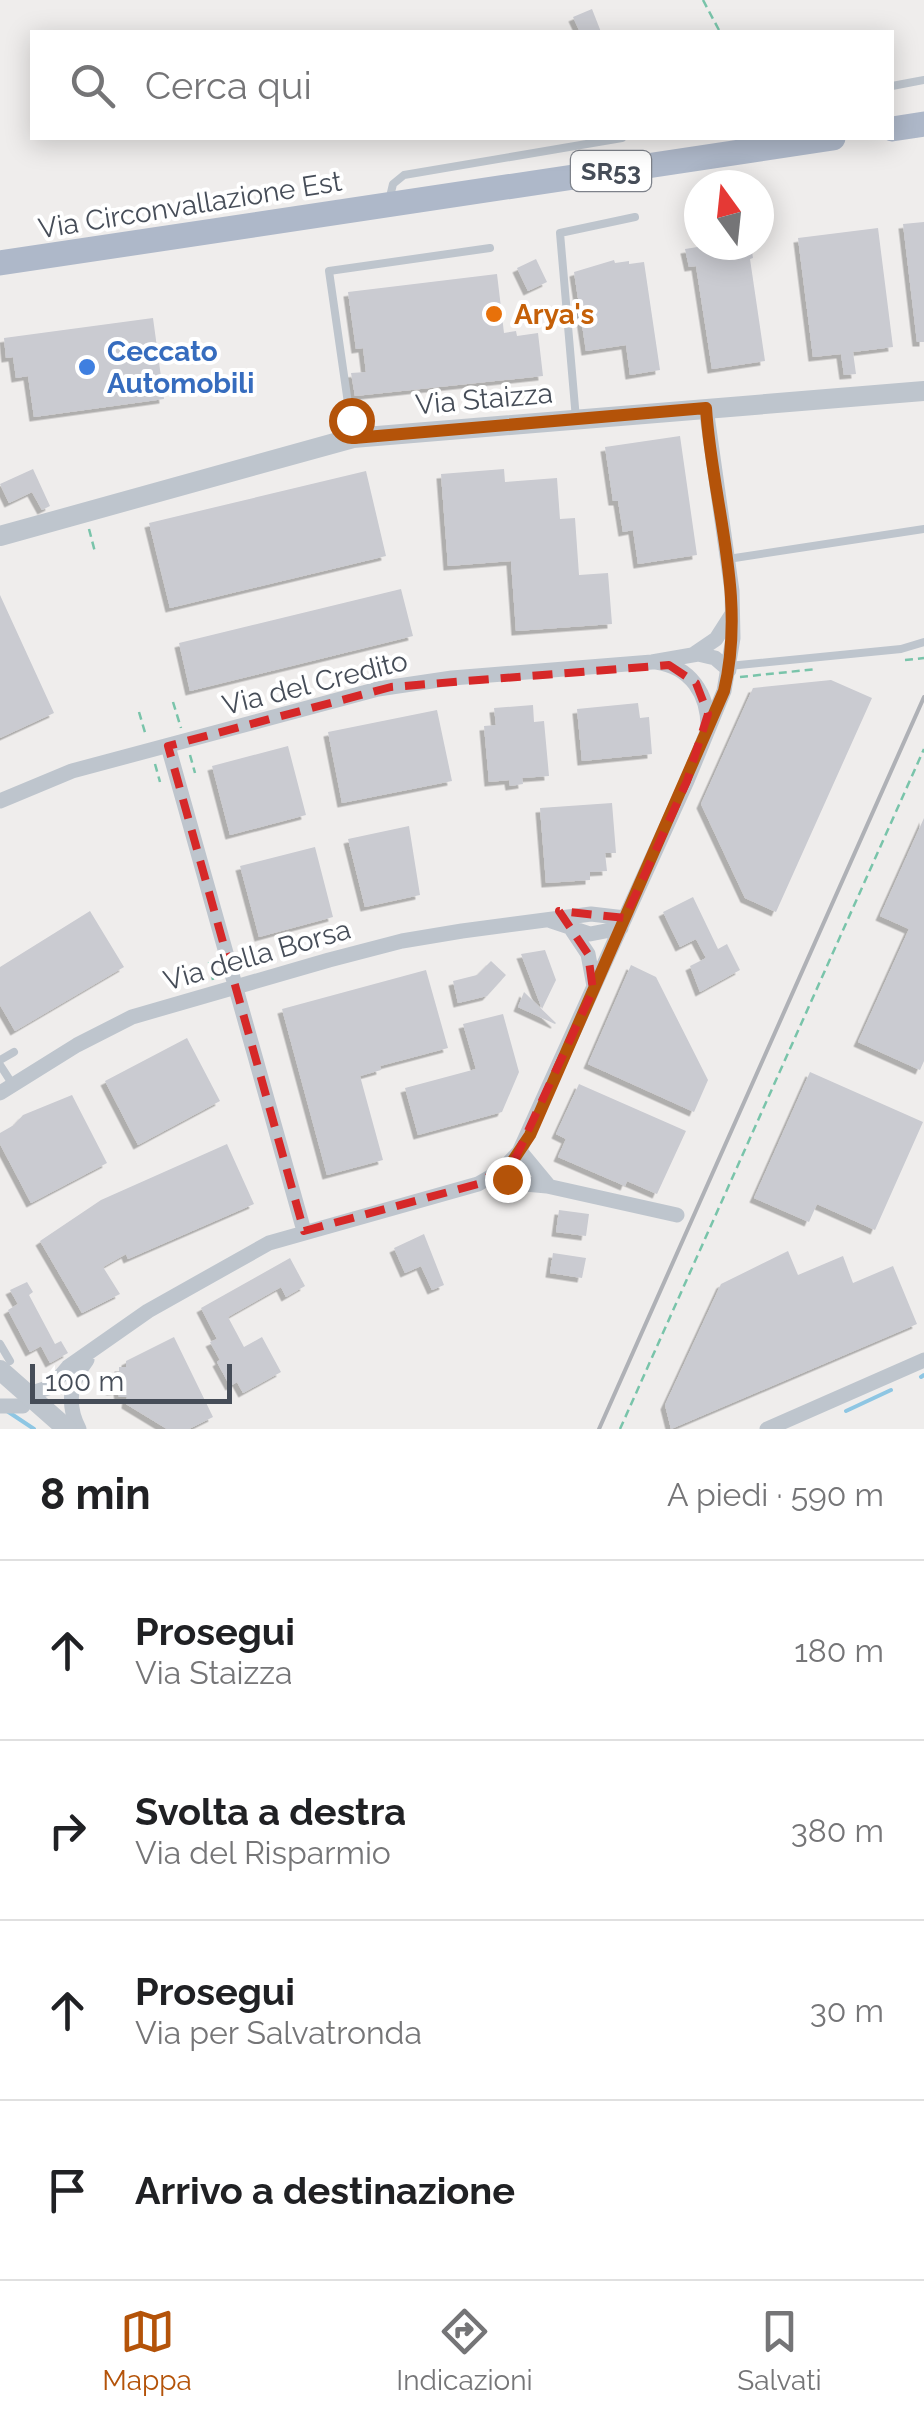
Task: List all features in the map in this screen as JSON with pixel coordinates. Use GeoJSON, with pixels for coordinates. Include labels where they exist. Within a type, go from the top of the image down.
{"type":"FeatureCollection","features":[{"type":"Feature","properties":{"kind":"main road"},"geometry":{"type":"LineString","coordinates":[[894,129],[924,124]]}},
{"type":"Feature","properties":{"kind":"main road","name":"Via Circonvallazione Est"},"geometry":{"type":"LineString","coordinates":[[0,263],[820,140]]}},
{"type":"Feature","properties":{"kind":"street","name":"Via Staizza"},"geometry":{"type":"LineString","coordinates":[[0,536],[354,438],[924,391]]}},
{"type":"Feature","properties":{"kind":"street"},"geometry":{"type":"LineString","coordinates":[[14,1393],[51,1387],[68,1367],[148,1311],[261,1247],[304,1231],[471,1186],[500,1171],[520,1151],[708,733],[732,671],[733,610],[706,408]]}},
{"type":"Feature","properties":{"kind":"street"},"geometry":{"type":"LineString","coordinates":[[692,654],[720,635],[733,610]]}},
{"type":"Feature","properties":{"kind":"street"},"geometry":{"type":"LineString","coordinates":[[692,654],[713,657],[732,671]]}},
{"type":"Feature","properties":{"kind":"street","name":"Via del Credito"},"geometry":{"type":"LineString","coordinates":[[0,801],[72,771],[391,687],[652,662],[692,654]]}},
{"type":"Feature","properties":{"kind":"street","name":"Via del Credito"},"geometry":{"type":"LineString","coordinates":[[652,662],[669,665],[690,677]]}},
{"type":"Feature","properties":{"kind":"street"},"geometry":{"type":"LineString","coordinates":[[690,677],[706,678],[732,671]]}},
{"type":"Feature","properties":{"kind":"street"},"geometry":{"type":"LineString","coordinates":[[690,677],[704,699],[708,733]]}},
{"type":"Feature","properties":{"kind":"street"},"geometry":{"type":"LineString","coordinates":[[168,746],[304,1231]]}},
{"type":"Feature","properties":{"kind":"street","name":"Via della Borsa"},"geometry":{"type":"LineString","coordinates":[[6,1089],[122,1021],[402,941],[591,914],[623,923]]}},
{"type":"Feature","properties":{"kind":"street","name":"Via della Borsa"},"geometry":{"type":"LineString","coordinates":[[547,922],[597,934],[623,923]]}},
{"type":"Feature","properties":{"kind":"street"},"geometry":{"type":"LineString","coordinates":[[568,927],[590,961],[592,995]]}},
{"type":"Feature","properties":{"kind":"street"},"geometry":{"type":"LineString","coordinates":[[520,1151],[529,1158],[543,1182],[553,1188]]}},
{"type":"Feature","properties":{"kind":"street"},"geometry":{"type":"LineString","coordinates":[[500,1171],[514,1183],[676,1215]]}},
{"type":"Feature","properties":{"kind":"street"},"geometry":{"type":"LineString","coordinates":[[78,1429],[71,1408],[72,1386],[96,1350]]}},
{"type":"Feature","properties":{"kind":"street"},"geometry":{"type":"LineString","coordinates":[[767,1429],[924,1360]]}},
{"type":"Feature","properties":{"kind":"street"},"geometry":{"type":"LineString","coordinates":[[5,1366],[14,1393],[63,1429]]}},
{"type":"Feature","properties":{"kind":"street"},"geometry":{"type":"LineString","coordinates":[[0,1406],[10,1404],[14,1393]]}},
{"type":"Feature","properties":{"kind":"lane"},"geometry":{"type":"LineString","coordinates":[[894,86],[924,80]]}},
{"type":"Feature","properties":{"kind":"lane"},"geometry":{"type":"LineString","coordinates":[[390,205],[392,186],[407,174],[610,140]]}},
{"type":"Feature","properties":{"kind":"lane"},"geometry":{"type":"LineString","coordinates":[[576,419],[560,233],[636,217]]}},
{"type":"Feature","properties":{"kind":"lane"},"geometry":{"type":"LineString","coordinates":[[354,438],[329,271],[490,248]]}},
{"type":"Feature","properties":{"kind":"lane"},"geometry":{"type":"LineString","coordinates":[[728,560],[924,528]]}},
{"type":"Feature","properties":{"kind":"lane"},"geometry":{"type":"LineString","coordinates":[[732,671],[901,649],[924,642]]}},
{"type":"Feature","properties":{"kind":"lane"},"geometry":{"type":"LineString","coordinates":[[6,1089],[0,1063],[14,1052]]}},
{"type":"Feature","properties":{"kind":"lane"},"geometry":{"type":"LineString","coordinates":[[0,1344],[5,1366]]}},
{"type":"Feature","properties":{"kind":"path"},"geometry":{"type":"LineString","coordinates":[[703,0],[719,30]]}},
{"type":"Feature","properties":{"kind":"path"},"geometry":{"type":"LineString","coordinates":[[87,523],[95,552]]}},
{"type":"Feature","properties":{"kind":"path"},"geometry":{"type":"LineString","coordinates":[[732,671],[814,670]]}},
{"type":"Feature","properties":{"kind":"path"},"geometry":{"type":"LineString","coordinates":[[174,702],[181,728]]}},
{"type":"Feature","properties":{"kind":"path"},"geometry":{"type":"LineString","coordinates":[[139,712],[146,738]]}},
{"type":"Feature","properties":{"kind":"path"},"geometry":{"type":"LineString","coordinates":[[620,1429],[924,749]]}},
{"type":"Feature","properties":{"kind":"path"},"geometry":{"type":"LineString","coordinates":[[189,752],[195,773]]}},
{"type":"Feature","properties":{"kind":"path"},"geometry":{"type":"LineString","coordinates":[[154,762],[160,782]]}},
{"type":"Feature","properties":{"kind":"path"},"geometry":{"type":"LineString","coordinates":[[244,952],[250,972]]}},
{"type":"Feature","properties":{"kind":"path"},"geometry":{"type":"LineString","coordinates":[[208,962],[214,982]]}},
{"type":"Feature","properties":{"kind":"highlighted area"},"geometry":{"type":"Polygon","coordinates":[[[669,665],[696,683],[708,714],[687,781],[625,918],[559,911],[588,954],[593,990],[516,1157],[478,1184],[304,1231],[168,746],[391,687],[669,665]]]}},
{"type":"Feature","properties":{"kind":"building"},"geometry":{"type":"Polygon","coordinates":[[[592,9],[600,30],[579,30],[573,17],[592,9]]]}},
{"type":"Feature","properties":{"kind":"building"},"geometry":{"type":"Polygon","coordinates":[[[924,222],[924,342],[917,342],[903,224],[924,222]]]}},
{"type":"Feature","properties":{"kind":"building"},"geometry":{"type":"Polygon","coordinates":[[[878,228],[893,347],[853,352],[856,374],[844,375],[841,354],[813,357],[798,238],[878,228]]]}},
{"type":"Feature","properties":{"kind":"building"},"geometry":{"type":"Polygon","coordinates":[[[536,259],[547,282],[528,291],[517,268],[536,259]]]}},
{"type":"Feature","properties":{"kind":"building"},"geometry":{"type":"Polygon","coordinates":[[[614,260],[644,262],[660,370],[630,375],[626,345],[586,351],[574,272],[614,260]]]}},
{"type":"Feature","properties":{"kind":"building"},"geometry":{"type":"Polygon","coordinates":[[[687,260],[750,260],[765,361],[712,369],[696,266],[689,267],[687,260]]]}},
{"type":"Feature","properties":{"kind":"building"},"geometry":{"type":"Polygon","coordinates":[[[497,274],[504,333],[538,333],[543,376],[355,396],[351,373],[366,372],[363,348],[356,349],[348,292],[497,274]]]}},
{"type":"Feature","properties":{"kind":"building","name":"Ceccato Automobili"},"geometry":{"type":"Polygon","coordinates":[[[153,318],[164,399],[34,417],[28,376],[16,378],[13,357],[6,358],[4,338],[153,318]]]}},
{"type":"Feature","properties":{"kind":"building"},"geometry":{"type":"Polygon","coordinates":[[[680,436],[697,555],[638,564],[633,530],[623,532],[618,501],[613,501],[605,447],[680,436]]]}},
{"type":"Feature","properties":{"kind":"building"},"geometry":{"type":"Polygon","coordinates":[[[33,469],[50,506],[42,510],[32,492],[9,503],[0,484],[33,469]]]}},
{"type":"Feature","properties":{"kind":"building"},"geometry":{"type":"Polygon","coordinates":[[[504,469],[505,482],[557,478],[560,519],[575,518],[579,575],[608,573],[612,624],[516,631],[511,561],[448,566],[441,474],[504,469]]]}},
{"type":"Feature","properties":{"kind":"building"},"geometry":{"type":"Polygon","coordinates":[[[366,471],[386,556],[170,608],[149,523],[366,471]]]}},
{"type":"Feature","properties":{"kind":"building"},"geometry":{"type":"Polygon","coordinates":[[[401,589],[413,636],[190,691],[179,643],[401,589]]]}},
{"type":"Feature","properties":{"kind":"building"},"geometry":{"type":"Polygon","coordinates":[[[0,595],[54,713],[0,738],[0,595]]]}},
{"type":"Feature","properties":{"kind":"building"},"geometry":{"type":"Polygon","coordinates":[[[831,680],[872,698],[776,912],[745,898],[701,804],[753,688],[831,680]]]}},
{"type":"Feature","properties":{"kind":"building"},"geometry":{"type":"Polygon","coordinates":[[[638,703],[640,718],[649,717],[652,754],[582,761],[577,709],[638,703]]]}},
{"type":"Feature","properties":{"kind":"building"},"geometry":{"type":"Polygon","coordinates":[[[533,705],[534,722],[544,721],[549,776],[522,778],[523,784],[510,786],[509,780],[489,782],[484,726],[496,725],[494,708],[533,705]]]}},
{"type":"Feature","properties":{"kind":"building"},"geometry":{"type":"Polygon","coordinates":[[[437,710],[452,781],[342,803],[328,732],[437,710]]]}},
{"type":"Feature","properties":{"kind":"building"},"geometry":{"type":"Polygon","coordinates":[[[288,746],[306,815],[230,835],[212,766],[288,746]]]}},
{"type":"Feature","properties":{"kind":"building"},"geometry":{"type":"Polygon","coordinates":[[[612,803],[616,853],[605,853],[607,871],[590,872],[590,880],[546,883],[540,808],[612,803]]]}},
{"type":"Feature","properties":{"kind":"building"},"geometry":{"type":"Polygon","coordinates":[[[924,818],[924,1061],[920,1070],[858,1042],[909,929],[880,916],[924,818]]]}},
{"type":"Feature","properties":{"kind":"building"},"geometry":{"type":"Polygon","coordinates":[[[409,826],[420,895],[365,907],[348,839],[409,826]]]}},
{"type":"Feature","properties":{"kind":"building"},"geometry":{"type":"Polygon","coordinates":[[[315,847],[333,917],[259,937],[240,866],[315,847]]]}},
{"type":"Feature","properties":{"kind":"building"},"geometry":{"type":"Polygon","coordinates":[[[693,897],[718,949],[727,944],[740,970],[700,992],[690,966],[706,958],[696,939],[680,947],[663,912],[693,897]]]}},
{"type":"Feature","properties":{"kind":"building"},"geometry":{"type":"Polygon","coordinates":[[[90,911],[124,967],[15,1031],[0,1005],[0,967],[90,911]]]}},
{"type":"Feature","properties":{"kind":"building"},"geometry":{"type":"Polygon","coordinates":[[[545,950],[556,980],[542,1009],[521,954],[545,950]]]}},
{"type":"Feature","properties":{"kind":"building"},"geometry":{"type":"Polygon","coordinates":[[[491,961],[506,975],[487,996],[458,1003],[453,981],[477,975],[491,961]]]}},
{"type":"Feature","properties":{"kind":"building"},"geometry":{"type":"Polygon","coordinates":[[[631,965],[656,977],[708,1080],[694,1112],[588,1064],[631,965]]]}},
{"type":"Feature","properties":{"kind":"building"},"geometry":{"type":"Polygon","coordinates":[[[426,970],[448,1048],[380,1066],[381,1070],[360,1076],[383,1160],[327,1175],[282,1009],[426,970]]]}},
{"type":"Feature","properties":{"kind":"building"},"geometry":{"type":"Polygon","coordinates":[[[524,992],[556,1023],[555,1024],[518,1007],[524,992]]]}},
{"type":"Feature","properties":{"kind":"building"},"geometry":{"type":"Polygon","coordinates":[[[503,1014],[519,1072],[502,1112],[418,1135],[405,1088],[476,1069],[463,1024],[503,1014]]]}},
{"type":"Feature","properties":{"kind":"building"},"geometry":{"type":"Polygon","coordinates":[[[187,1038],[220,1101],[138,1145],[105,1081],[187,1038]]]}},
{"type":"Feature","properties":{"kind":"building"},"geometry":{"type":"Polygon","coordinates":[[[810,1072],[923,1122],[875,1230],[817,1204],[809,1222],[754,1198],[810,1072]]]}},
{"type":"Feature","properties":{"kind":"building"},"geometry":{"type":"Polygon","coordinates":[[[579,1084],[686,1131],[657,1194],[627,1181],[625,1186],[558,1157],[566,1139],[556,1134],[579,1084]]]}},
{"type":"Feature","properties":{"kind":"building"},"geometry":{"type":"Polygon","coordinates":[[[72,1095],[107,1163],[31,1203],[0,1144],[0,1133],[23,1115],[72,1095]]]}},
{"type":"Feature","properties":{"kind":"building"},"geometry":{"type":"Polygon","coordinates":[[[227,1144],[254,1204],[128,1259],[126,1254],[103,1267],[120,1294],[82,1313],[40,1241],[101,1200],[227,1144]]]}},
{"type":"Feature","properties":{"kind":"building"},"geometry":{"type":"Polygon","coordinates":[[[559,1210],[589,1214],[586,1236],[556,1232],[559,1210]]]}},
{"type":"Feature","properties":{"kind":"building"},"geometry":{"type":"Polygon","coordinates":[[[424,1234],[444,1285],[432,1290],[421,1266],[405,1273],[394,1248],[424,1234]]]}},
{"type":"Feature","properties":{"kind":"building"},"geometry":{"type":"Polygon","coordinates":[[[788,1251],[798,1275],[843,1256],[853,1283],[893,1266],[917,1324],[671,1429],[665,1405],[721,1284],[788,1251]]]}},
{"type":"Feature","properties":{"kind":"building"},"geometry":{"type":"Polygon","coordinates":[[[553,1253],[586,1258],[582,1278],[550,1273],[553,1253]]]}},
{"type":"Feature","properties":{"kind":"building"},"geometry":{"type":"Polygon","coordinates":[[[290,1258],[305,1286],[286,1297],[281,1287],[228,1317],[244,1347],[262,1337],[281,1372],[243,1393],[237,1382],[230,1386],[217,1362],[220,1360],[210,1342],[217,1339],[201,1308],[290,1258]]]}},
{"type":"Feature","properties":{"kind":"building"},"geometry":{"type":"Polygon","coordinates":[[[27,1282],[33,1292],[29,1295],[55,1344],[61,1341],[68,1353],[50,1363],[41,1346],[30,1352],[8,1310],[18,1304],[10,1290],[27,1282]]]}},
{"type":"Feature","properties":{"kind":"building"},"geometry":{"type":"Polygon","coordinates":[[[174,1337],[213,1417],[189,1429],[167,1429],[126,1404],[127,1397],[119,1397],[118,1390],[111,1391],[102,1381],[119,1373],[119,1367],[126,1367],[126,1361],[174,1337]]]}},
{"type":"Feature","properties":{"kind":"waterway"},"geometry":{"type":"LineString","coordinates":[[846,1411],[891,1390]]}},
{"type":"Feature","properties":{"kind":"waterway"},"geometry":{"type":"LineString","coordinates":[[7,1411],[34,1429]]}},
{"type":"Feature","properties":{"kind":"railway"},"geometry":{"type":"LineString","coordinates":[[599,1429],[924,697]]}},
{"type":"Feature","properties":{"kind":"place","name":"Arya's"},"geometry":{"type":"Point","coordinates":[494,314]}},
{"type":"Feature","properties":{"kind":"place","name":"Ceccato Automobili"},"geometry":{"type":"Point","coordinates":[87,367]}},
{"type":"Feature","properties":{"kind":"route"},"geometry":{"type":"LineString","coordinates":[[351,420],[354,438],[706,408],[732,601],[733,638],[724,691],[530,1135],[512,1162],[500,1171],[507,1179]]}}]}
